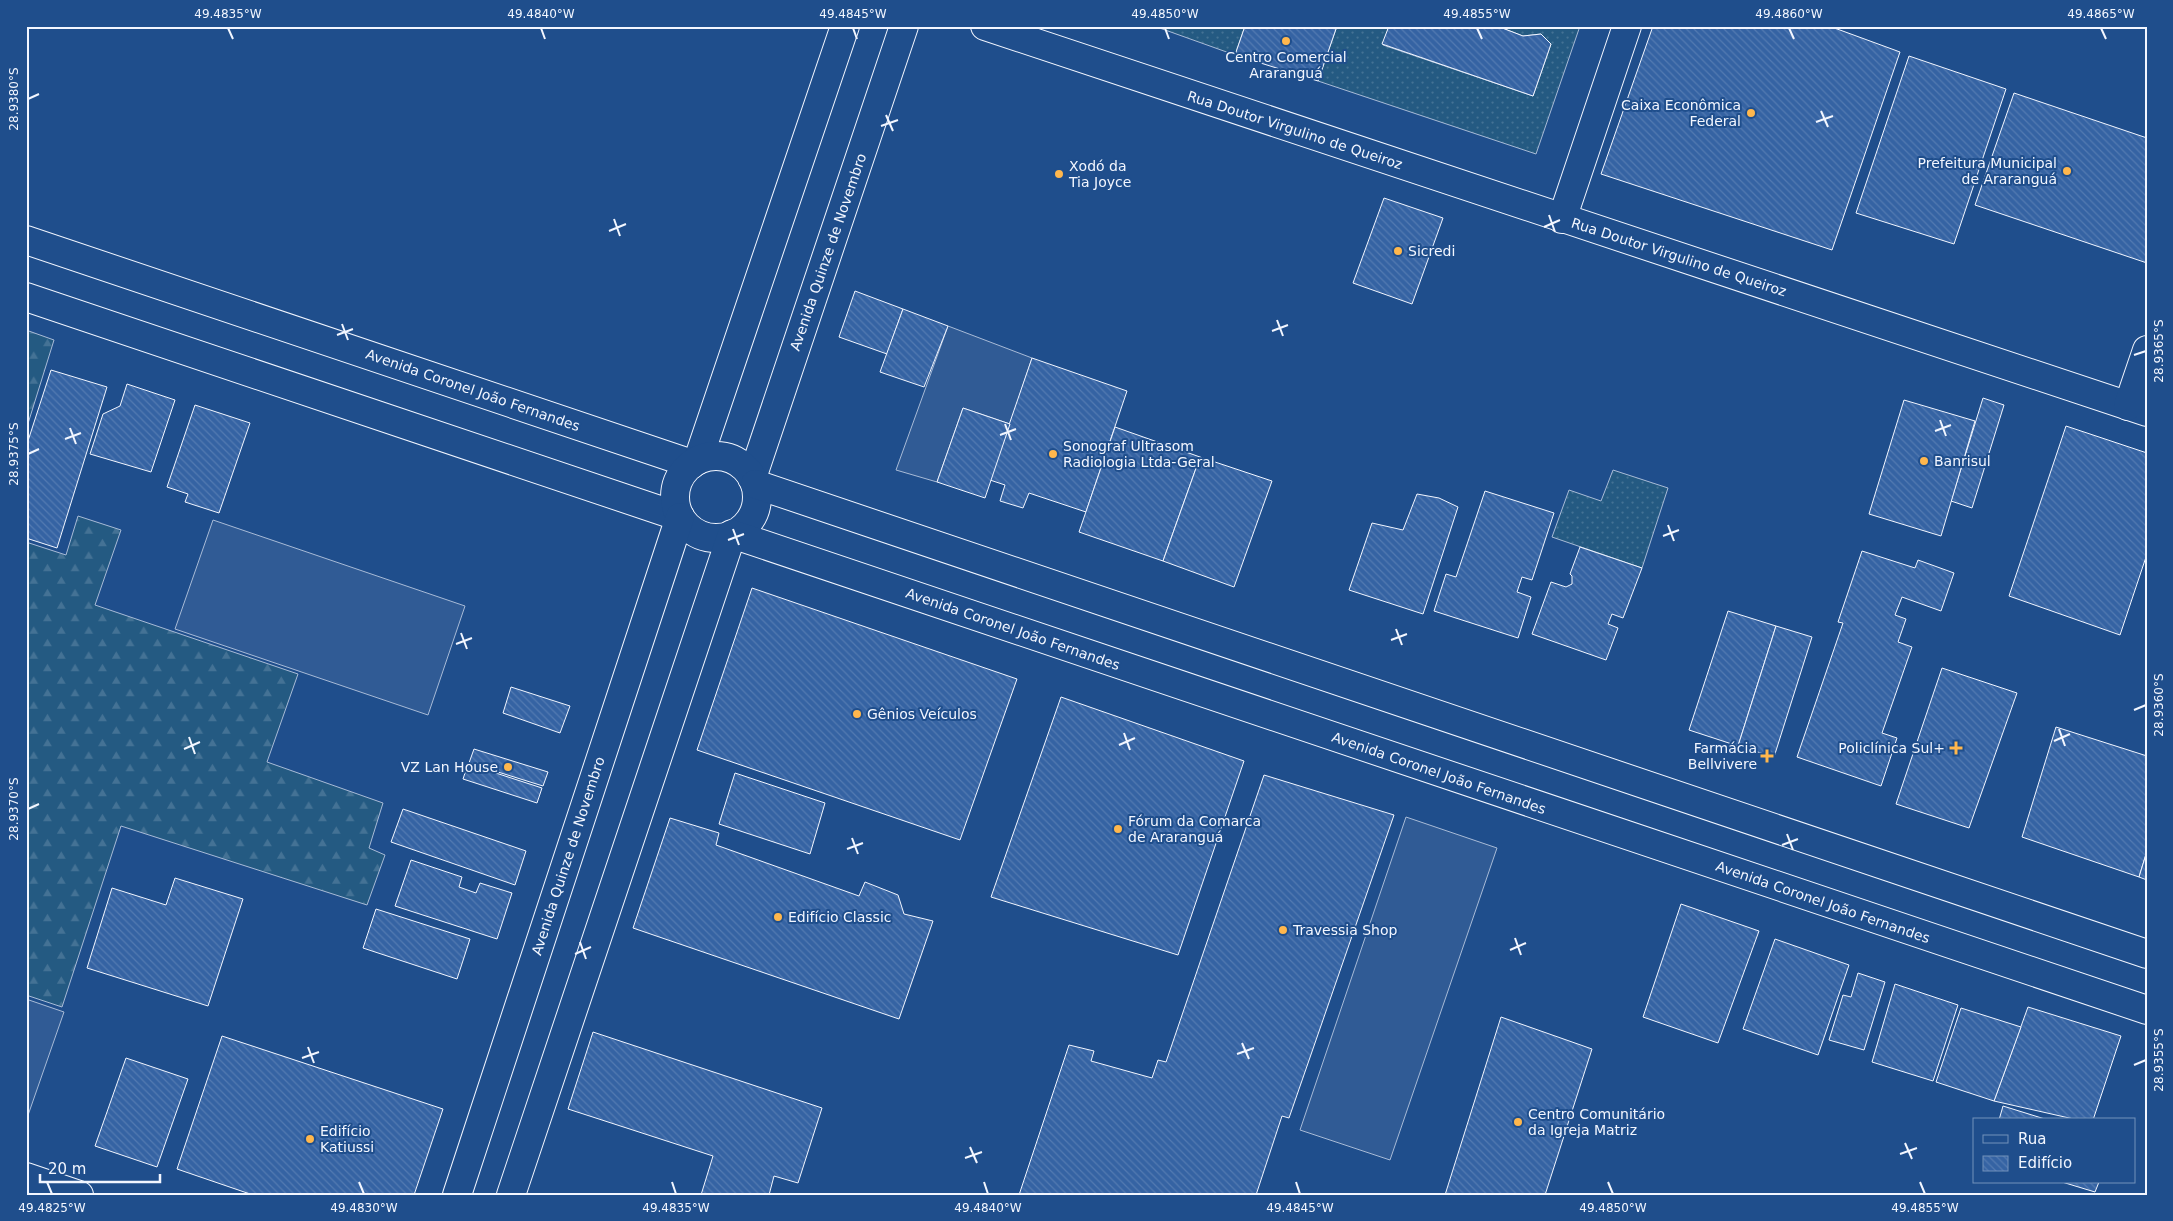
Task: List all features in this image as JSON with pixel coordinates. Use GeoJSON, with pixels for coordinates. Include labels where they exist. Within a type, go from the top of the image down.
{"type":"FeatureCollection","features":[{"type":"Feature","properties":{"kind":"main road"},"geometry":{"type":"LineString","coordinates":[[695,462],[845,26]]}},
{"type":"Feature","properties":{"kind":"main road","name":"Avenida Quinze de Novembro"},"geometry":{"type":"LineString","coordinates":[[753,481],[904,26]]}},
{"type":"Feature","properties":{"kind":"main road","name":"Rua Doutor Virgulino de Queiroz"},"geometry":{"type":"LineString","coordinates":[[985,26],[2137,409]]}},
{"type":"Feature","properties":{"kind":"main road"},"geometry":{"type":"LineString","coordinates":[[1562,219],[1627,26]]}},
{"type":"Feature","properties":{"kind":"main road","name":"Avenida Coronel João Fernandes"},"geometry":{"type":"LineString","coordinates":[[26,240],[695,462]]}},
{"type":"Feature","properties":{"kind":"main road"},"geometry":{"type":"LineString","coordinates":[[26,296],[680,517]]}},
{"type":"Feature","properties":{"kind":"main road"},"geometry":{"type":"LineString","coordinates":[[2137,409],[2147,350]]}},
{"type":"Feature","properties":{"kind":"main road"},"geometry":{"type":"LineString","coordinates":[[710,456],[723,457],[745,468],[753,481],[757,496],[755,508],[742,528],[732,534],[720,538],[708,538],[687,526],[680,517],[676,506],[675,494],[677,483],[683,472],[695,462],[710,456]]}},
{"type":"Feature","properties":{"kind":"main road"},"geometry":{"type":"LineString","coordinates":[[753,481],[2147,954]]}},
{"type":"Feature","properties":{"kind":"main road","name":"Avenida Quinze de Novembro"},"geometry":{"type":"LineString","coordinates":[[457,1195],[680,517]]}},
{"type":"Feature","properties":{"kind":"main road"},"geometry":{"type":"LineString","coordinates":[[511,1195],[732,534]]}},
{"type":"Feature","properties":{"kind":"main road","name":"Avenida Coronel João Fernandes"},"geometry":{"type":"LineString","coordinates":[[732,534],[2147,1010]]}},
{"type":"Feature","properties":{"kind":"main road"},"geometry":{"type":"LineString","coordinates":[[26,1177],[79,1195]]}},
{"type":"Feature","properties":{"kind":"green space"},"geometry":{"type":"Polygon","coordinates":[[[1154,26],[1245,26],[1235,55],[1154,26]]]}},
{"type":"Feature","properties":{"kind":"green space"},"geometry":{"type":"Polygon","coordinates":[[[1337,26],[1389,26],[1383,45],[1533,96],[1551,44],[1541,34],[1523,36],[1497,26],[1580,26],[1536,154],[1318,81],[1337,26]]]}},
{"type":"Feature","properties":{"kind":"green space"},"geometry":{"type":"Polygon","coordinates":[[[26,330],[54,340],[26,430],[26,330]]]}},
{"type":"Feature","properties":{"kind":"green space"},"geometry":{"type":"Polygon","coordinates":[[[1613,470],[1668,488],[1642,568],[1552,537],[1569,490],[1601,501],[1613,470]]]}},
{"type":"Feature","properties":{"kind":"green space"},"geometry":{"type":"Polygon","coordinates":[[[78,516],[121,530],[95,605],[298,674],[267,762],[383,803],[369,848],[385,855],[367,905],[121,826],[62,1007],[26,995],[26,542],[66,555],[78,516]]]}},
{"type":"Feature","properties":{"kind":"shaded area"},"geometry":{"type":"Polygon","coordinates":[[[948,326],[1032,358],[1010,424],[963,408],[937,482],[896,470],[948,326]]]}},
{"type":"Feature","properties":{"kind":"shaded area"},"geometry":{"type":"Polygon","coordinates":[[[213,520],[465,606],[428,715],[175,629],[213,520]]]}},
{"type":"Feature","properties":{"kind":"shaded area"},"geometry":{"type":"Polygon","coordinates":[[[1406,817],[1497,848],[1390,1160],[1300,1130],[1406,817]]]}},
{"type":"Feature","properties":{"kind":"shaded area"},"geometry":{"type":"Polygon","coordinates":[[[26,999],[64,1012],[26,1121],[26,999]]]}},
{"type":"Feature","properties":{"kind":"building","name":"Centro Comercial Araranguá"},"geometry":{"type":"Polygon","coordinates":[[[1245,26],[1337,26],[1318,81],[1235,55],[1245,26]]]}},
{"type":"Feature","properties":{"kind":"building"},"geometry":{"type":"Polygon","coordinates":[[[1389,26],[1497,26],[1523,36],[1541,34],[1551,44],[1533,96],[1382,44],[1389,26]]]}},
{"type":"Feature","properties":{"kind":"building","name":"Caixa Econômica Federal"},"geometry":{"type":"Polygon","coordinates":[[[1653,26],[1829,26],[1900,52],[1832,250],[1601,174],[1653,26]]]}},
{"type":"Feature","properties":{"kind":"building"},"geometry":{"type":"Polygon","coordinates":[[[1909,56],[2006,89],[1954,244],[1856,213],[1909,56]]]}},
{"type":"Feature","properties":{"kind":"building","name":"Prefeitura Municipal de Araranguá"},"geometry":{"type":"Polygon","coordinates":[[[2014,93],[2147,138],[2147,263],[1975,205],[2014,93]]]}},
{"type":"Feature","properties":{"kind":"building","name":"Sicredi"},"geometry":{"type":"Polygon","coordinates":[[[1384,198],[1443,218],[1412,304],[1353,283],[1384,198]]]}},
{"type":"Feature","properties":{"kind":"building"},"geometry":{"type":"Polygon","coordinates":[[[855,291],[903,309],[887,354],[839,337],[855,291]]]}},
{"type":"Feature","properties":{"kind":"building"},"geometry":{"type":"Polygon","coordinates":[[[903,309],[948,326],[924,387],[880,372],[903,309]]]}},
{"type":"Feature","properties":{"kind":"building","name":"Sonograf Ultrasom Radiologia Ltda-Geral"},"geometry":{"type":"Polygon","coordinates":[[[1032,358],[1127,391],[1086,512],[1029,493],[1023,508],[1000,501],[1005,485],[990,480],[1032,358]]]}},
{"type":"Feature","properties":{"kind":"building"},"geometry":{"type":"Polygon","coordinates":[[[51,370],[107,387],[57,548],[26,538],[26,447],[51,370]]]}},
{"type":"Feature","properties":{"kind":"building"},"geometry":{"type":"Polygon","coordinates":[[[127,384],[175,400],[151,472],[90,454],[103,414],[120,406],[127,384]]]}},
{"type":"Feature","properties":{"kind":"building"},"geometry":{"type":"Polygon","coordinates":[[[1983,398],[2004,405],[1972,508],[1951,501],[1983,398]]]}},
{"type":"Feature","properties":{"kind":"building","name":"Banrisul"},"geometry":{"type":"Polygon","coordinates":[[[1904,400],[1975,421],[1941,536],[1869,514],[1904,400]]]}},
{"type":"Feature","properties":{"kind":"building"},"geometry":{"type":"Polygon","coordinates":[[[195,405],[250,423],[219,513],[185,502],[188,494],[167,487],[195,405]]]}},
{"type":"Feature","properties":{"kind":"building"},"geometry":{"type":"Polygon","coordinates":[[[963,408],[1010,424],[985,498],[937,482],[963,408]]]}},
{"type":"Feature","properties":{"kind":"building"},"geometry":{"type":"Polygon","coordinates":[[[2066,426],[2147,453],[2147,554],[2120,635],[2009,596],[2066,426]]]}},
{"type":"Feature","properties":{"kind":"building"},"geometry":{"type":"Polygon","coordinates":[[[1115,427],[1200,457],[1163,561],[1079,532],[1115,427]]]}},
{"type":"Feature","properties":{"kind":"building"},"geometry":{"type":"Polygon","coordinates":[[[1200,457],[1272,481],[1234,587],[1163,561],[1200,457]]]}},
{"type":"Feature","properties":{"kind":"building"},"geometry":{"type":"Polygon","coordinates":[[[1485,491],[1554,513],[1532,580],[1522,577],[1517,592],[1531,597],[1518,638],[1434,611],[1446,574],[1456,577],[1485,491]]]}},
{"type":"Feature","properties":{"kind":"building"},"geometry":{"type":"Polygon","coordinates":[[[1417,494],[1439,498],[1458,507],[1423,614],[1349,590],[1372,523],[1403,530],[1417,494]]]}},
{"type":"Feature","properties":{"kind":"building"},"geometry":{"type":"Polygon","coordinates":[[[1580,547],[1642,568],[1623,618],[1612,614],[1608,624],[1618,628],[1606,660],[1532,634],[1551,582],[1566,587],[1572,584],[1572,576],[1570,574],[1580,547]]]}},
{"type":"Feature","properties":{"kind":"building"},"geometry":{"type":"Polygon","coordinates":[[[1862,551],[1915,568],[1918,560],[1954,573],[1941,611],[1902,597],[1895,615],[1906,619],[1898,642],[1912,647],[1882,733],[1897,738],[1881,786],[1797,757],[1843,623],[1838,622],[1862,551]]]}},
{"type":"Feature","properties":{"kind":"building","name":"Gênios Veículos"},"geometry":{"type":"Polygon","coordinates":[[[752,588],[1017,679],[960,840],[697,750],[752,588]]]}},
{"type":"Feature","properties":{"kind":"building"},"geometry":{"type":"Polygon","coordinates":[[[1728,611],[1776,626],[1738,746],[1689,730],[1728,611]]]}},
{"type":"Feature","properties":{"kind":"building"},"geometry":{"type":"Polygon","coordinates":[[[1776,626],[1812,637],[1774,757],[1738,746],[1776,626]]]}},
{"type":"Feature","properties":{"kind":"building","name":"Policlínica Sul+"},"geometry":{"type":"Polygon","coordinates":[[[1942,668],[2017,693],[1969,828],[1896,804],[1942,668]]]}},
{"type":"Feature","properties":{"kind":"building"},"geometry":{"type":"Polygon","coordinates":[[[511,687],[570,706],[560,733],[503,713],[511,687]]]}},
{"type":"Feature","properties":{"kind":"building","name":"Fórum da Comarca de Araranguá"},"geometry":{"type":"Polygon","coordinates":[[[1061,697],[1244,761],[1178,955],[991,897],[1061,697]]]}},
{"type":"Feature","properties":{"kind":"building"},"geometry":{"type":"Polygon","coordinates":[[[2056,727],[2147,756],[2147,851],[2139,877],[2022,837],[2056,727]]]}},
{"type":"Feature","properties":{"kind":"building","name":"VZ Lan House"},"geometry":{"type":"Polygon","coordinates":[[[474,749],[548,772],[543,786],[469,763],[474,749]]]}},
{"type":"Feature","properties":{"kind":"building"},"geometry":{"type":"Polygon","coordinates":[[[468,764],[542,788],[537,803],[463,779],[468,764]]]}},
{"type":"Feature","properties":{"kind":"building"},"geometry":{"type":"Polygon","coordinates":[[[735,773],[825,803],[810,854],[719,824],[735,773]]]}},
{"type":"Feature","properties":{"kind":"building","name":"Travessia Shop"},"geometry":{"type":"Polygon","coordinates":[[[1264,775],[1394,815],[1289,1118],[1282,1116],[1256,1195],[1019,1195],[1069,1045],[1094,1051],[1091,1061],[1152,1078],[1158,1060],[1166,1062],[1264,775]]]}},
{"type":"Feature","properties":{"kind":"building"},"geometry":{"type":"Polygon","coordinates":[[[403,809],[526,851],[515,885],[391,842],[403,809]]]}},
{"type":"Feature","properties":{"kind":"building","name":"Edifício Classic"},"geometry":{"type":"Polygon","coordinates":[[[670,818],[719,833],[716,845],[859,896],[865,882],[898,895],[904,914],[933,921],[899,1019],[633,928],[670,818]]]}},
{"type":"Feature","properties":{"kind":"building"},"geometry":{"type":"Polygon","coordinates":[[[2147,851],[2147,880],[2139,877],[2147,851]]]}},
{"type":"Feature","properties":{"kind":"building"},"geometry":{"type":"Polygon","coordinates":[[[411,860],[462,877],[459,887],[476,893],[480,883],[512,893],[497,939],[395,906],[411,860]]]}},
{"type":"Feature","properties":{"kind":"building"},"geometry":{"type":"Polygon","coordinates":[[[175,878],[243,899],[208,1006],[87,968],[112,888],[166,905],[175,878]]]}},
{"type":"Feature","properties":{"kind":"building"},"geometry":{"type":"Polygon","coordinates":[[[1681,904],[1759,931],[1718,1043],[1643,1017],[1681,904]]]}},
{"type":"Feature","properties":{"kind":"building"},"geometry":{"type":"Polygon","coordinates":[[[376,909],[470,939],[457,979],[363,948],[376,909]]]}},
{"type":"Feature","properties":{"kind":"building"},"geometry":{"type":"Polygon","coordinates":[[[1775,939],[1849,965],[1818,1055],[1743,1029],[1775,939]]]}},
{"type":"Feature","properties":{"kind":"building"},"geometry":{"type":"Polygon","coordinates":[[[1858,973],[1885,982],[1864,1050],[1829,1040],[1843,995],[1851,997],[1858,973]]]}},
{"type":"Feature","properties":{"kind":"building"},"geometry":{"type":"Polygon","coordinates":[[[1895,984],[1958,1005],[1933,1081],[1872,1062],[1895,984]]]}},
{"type":"Feature","properties":{"kind":"building"},"geometry":{"type":"Polygon","coordinates":[[[2028,1007],[2121,1036],[2094,1118],[2069,1118],[1994,1101],[2028,1007]]]}},
{"type":"Feature","properties":{"kind":"building"},"geometry":{"type":"Polygon","coordinates":[[[1961,1008],[2021,1027],[1994,1101],[1936,1082],[1961,1008]]]}},
{"type":"Feature","properties":{"kind":"building","name":"Centro Comunitário da Igreja Matriz"},"geometry":{"type":"Polygon","coordinates":[[[1501,1017],[1592,1049],[1545,1195],[1445,1195],[1501,1017]]]}},
{"type":"Feature","properties":{"kind":"building"},"geometry":{"type":"Polygon","coordinates":[[[593,1032],[822,1108],[798,1183],[774,1176],[769,1195],[701,1195],[713,1156],[568,1109],[593,1032]]]}},
{"type":"Feature","properties":{"kind":"building","name":"Edifício Katiussi"},"geometry":{"type":"Polygon","coordinates":[[[222,1036],[443,1109],[414,1195],[253,1195],[177,1169],[222,1036]]]}},
{"type":"Feature","properties":{"kind":"building"},"geometry":{"type":"Polygon","coordinates":[[[126,1058],[188,1079],[157,1167],[95,1146],[126,1058]]]}},
{"type":"Feature","properties":{"kind":"building"},"geometry":{"type":"Polygon","coordinates":[[[2003,1106],[2042,1118],[2000,1118],[2003,1106]]]}},
{"type":"Feature","properties":{"kind":"building"},"geometry":{"type":"Polygon","coordinates":[[[2069,1184],[2098,1184],[2095,1192],[2069,1184]]]}},
{"type":"Feature","properties":{"kind":"place","name":"Centro Comercial Araranguá"},"geometry":{"type":"Point","coordinates":[1286,41]}},
{"type":"Feature","properties":{"kind":"place","name":"Caixa Econômica Federal"},"geometry":{"type":"Point","coordinates":[1751,113]}},
{"type":"Feature","properties":{"kind":"place","name":"Prefeitura Municipal de Araranguá"},"geometry":{"type":"Point","coordinates":[2067,171]}},
{"type":"Feature","properties":{"kind":"place","name":"Xodó da Tia Joyce"},"geometry":{"type":"Point","coordinates":[1059,174]}},
{"type":"Feature","properties":{"kind":"place","name":"Sicredi"},"geometry":{"type":"Point","coordinates":[1398,251]}},
{"type":"Feature","properties":{"kind":"place","name":"Sonograf Ultrasom Radiologia Ltda-Geral"},"geometry":{"type":"Point","coordinates":[1053,454]}},
{"type":"Feature","properties":{"kind":"place","name":"Banrisul"},"geometry":{"type":"Point","coordinates":[1924,461]}},
{"type":"Feature","properties":{"kind":"place","name":"Gênios Veículos"},"geometry":{"type":"Point","coordinates":[857,714]}},
{"type":"Feature","properties":{"kind":"place","name":"Policlínica Sul+"},"geometry":{"type":"Point","coordinates":[1956,748]}},
{"type":"Feature","properties":{"kind":"place","name":"Farmácia Bellvivere"},"geometry":{"type":"Point","coordinates":[1767,756]}},
{"type":"Feature","properties":{"kind":"place","name":"VZ Lan House"},"geometry":{"type":"Point","coordinates":[508,767]}},
{"type":"Feature","properties":{"kind":"place","name":"Fórum da Comarca de Araranguá"},"geometry":{"type":"Point","coordinates":[1118,829]}},
{"type":"Feature","properties":{"kind":"place","name":"Edifício Classic"},"geometry":{"type":"Point","coordinates":[778,917]}},
{"type":"Feature","properties":{"kind":"place","name":"Travessia Shop"},"geometry":{"type":"Point","coordinates":[1283,930]}},
{"type":"Feature","properties":{"kind":"place","name":"Centro Comunitário da Igreja Matriz"},"geometry":{"type":"Point","coordinates":[1518,1122]}},
{"type":"Feature","properties":{"kind":"place","name":"Edifício Katiussi"},"geometry":{"type":"Point","coordinates":[310,1139]}}]}
